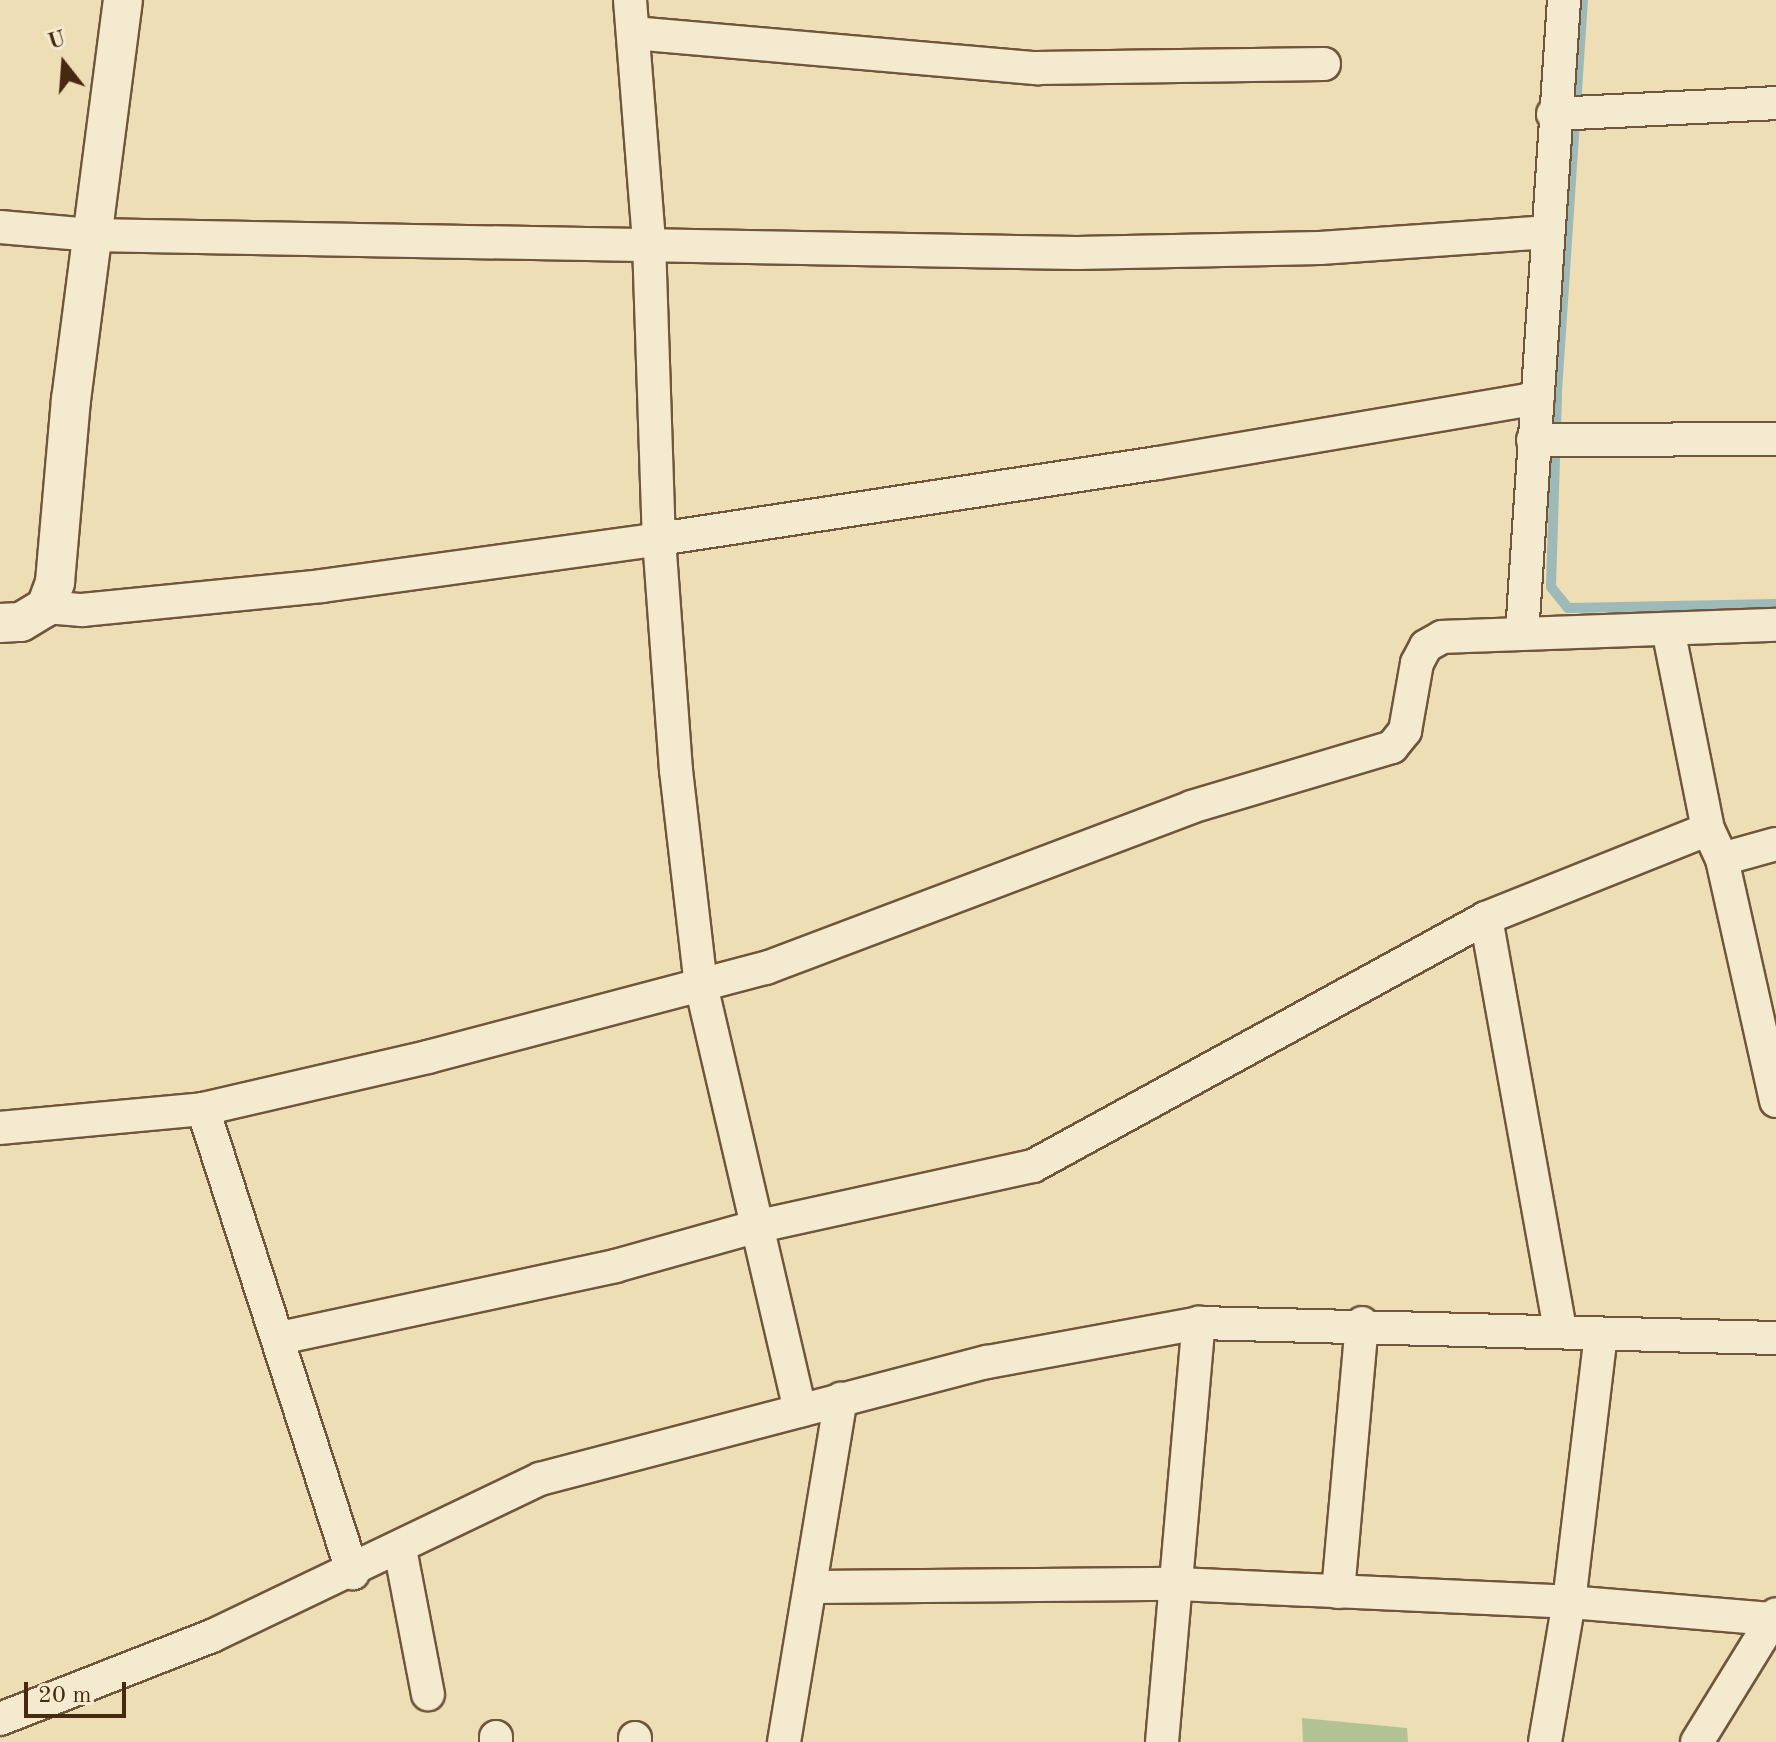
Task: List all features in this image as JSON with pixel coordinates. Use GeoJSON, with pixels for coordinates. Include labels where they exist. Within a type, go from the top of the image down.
{"type":"FeatureCollection","features":[{"type":"Feature","properties":{"kind":"street"},"geometry":{"type":"LineString","coordinates":[[46,607],[55,582],[91,235],[123,0]]}},
{"type":"Feature","properties":{"kind":"street"},"geometry":{"type":"LineString","coordinates":[[630,0],[649,242],[659,539],[676,770],[701,985],[800,1411]]}},
{"type":"Feature","properties":{"kind":"street"},"geometry":{"type":"LineString","coordinates":[[1522,634],[1548,441],[1537,398],[1546,232],[1569,113],[1564,0]]}},
{"type":"Feature","properties":{"kind":"street"},"geometry":{"type":"LineString","coordinates":[[633,33],[1037,68],[1324,64]]}},
{"type":"Feature","properties":{"kind":"street"},"geometry":{"type":"LineString","coordinates":[[1569,113],[1776,103]]}},
{"type":"Feature","properties":{"kind":"street"},"geometry":{"type":"LineString","coordinates":[[0,227],[91,235],[649,242],[1077,253],[1320,248],[1546,232]]}},
{"type":"Feature","properties":{"kind":"street"},"geometry":{"type":"LineString","coordinates":[[0,623],[21,622],[46,607],[82,610],[322,586],[659,539],[1112,470],[1537,398]]}},
{"type":"Feature","properties":{"kind":"street"},"geometry":{"type":"LineString","coordinates":[[1548,441],[1776,439]]}},
{"type":"Feature","properties":{"kind":"street"},"geometry":{"type":"LineString","coordinates":[[0,1128],[203,1109],[766,968],[1191,807],[1392,747],[1405,731],[1426,646],[1442,637],[1776,625]]}},
{"type":"Feature","properties":{"kind":"street"},"geometry":{"type":"LineString","coordinates":[[1668,629],[1708,829],[1722,859],[1767,1011],[1776,1101]]}},
{"type":"Feature","properties":{"kind":"street"},"geometry":{"type":"LineString","coordinates":[[280,1338],[615,1266],[755,1227],[1033,1166],[1486,918],[1708,829]]}},
{"type":"Feature","properties":{"kind":"street"},"geometry":{"type":"LineString","coordinates":[[1722,859],[1776,844]]}},
{"type":"Feature","properties":{"kind":"street"},"geometry":{"type":"LineString","coordinates":[[1486,918],[1560,1330]]}},
{"type":"Feature","properties":{"kind":"street"},"geometry":{"type":"LineString","coordinates":[[203,1109],[280,1338],[353,1573]]}},
{"type":"Feature","properties":{"kind":"street"},"geometry":{"type":"LineString","coordinates":[[1162,1742],[1159,1722],[1178,1584],[1199,1323]]}},
{"type":"Feature","properties":{"kind":"street"},"geometry":{"type":"LineString","coordinates":[[16,1724],[353,1573],[540,1479],[1001,1359],[1199,1323],[1362,1323],[1776,1338]]}},
{"type":"Feature","properties":{"kind":"street"},"geometry":{"type":"LineString","coordinates":[[1338,1592],[1362,1323]]}},
{"type":"Feature","properties":{"kind":"street"},"geometry":{"type":"LineString","coordinates":[[1545,1742],[1569,1602],[1601,1334]]}},
{"type":"Feature","properties":{"kind":"street"},"geometry":{"type":"LineString","coordinates":[[784,1742],[813,1587],[841,1399]]}},
{"type":"Feature","properties":{"kind":"street"},"geometry":{"type":"LineString","coordinates":[[400,1549],[428,1694]]}},
{"type":"Feature","properties":{"kind":"street"},"geometry":{"type":"LineString","coordinates":[[813,1587],[1178,1584],[1569,1602],[1774,1617],[1697,1742]]}},
{"type":"Feature","properties":{"kind":"green space"},"geometry":{"type":"Polygon","coordinates":[[[1302,1718],[1407,1728],[1408,1742],[1303,1742],[1302,1718]]]}},
{"type":"Feature","properties":{"kind":"waterway"},"geometry":{"type":"LineString","coordinates":[[1583,0],[1557,395],[1551,587],[1568,608],[1776,604]]}}]}
